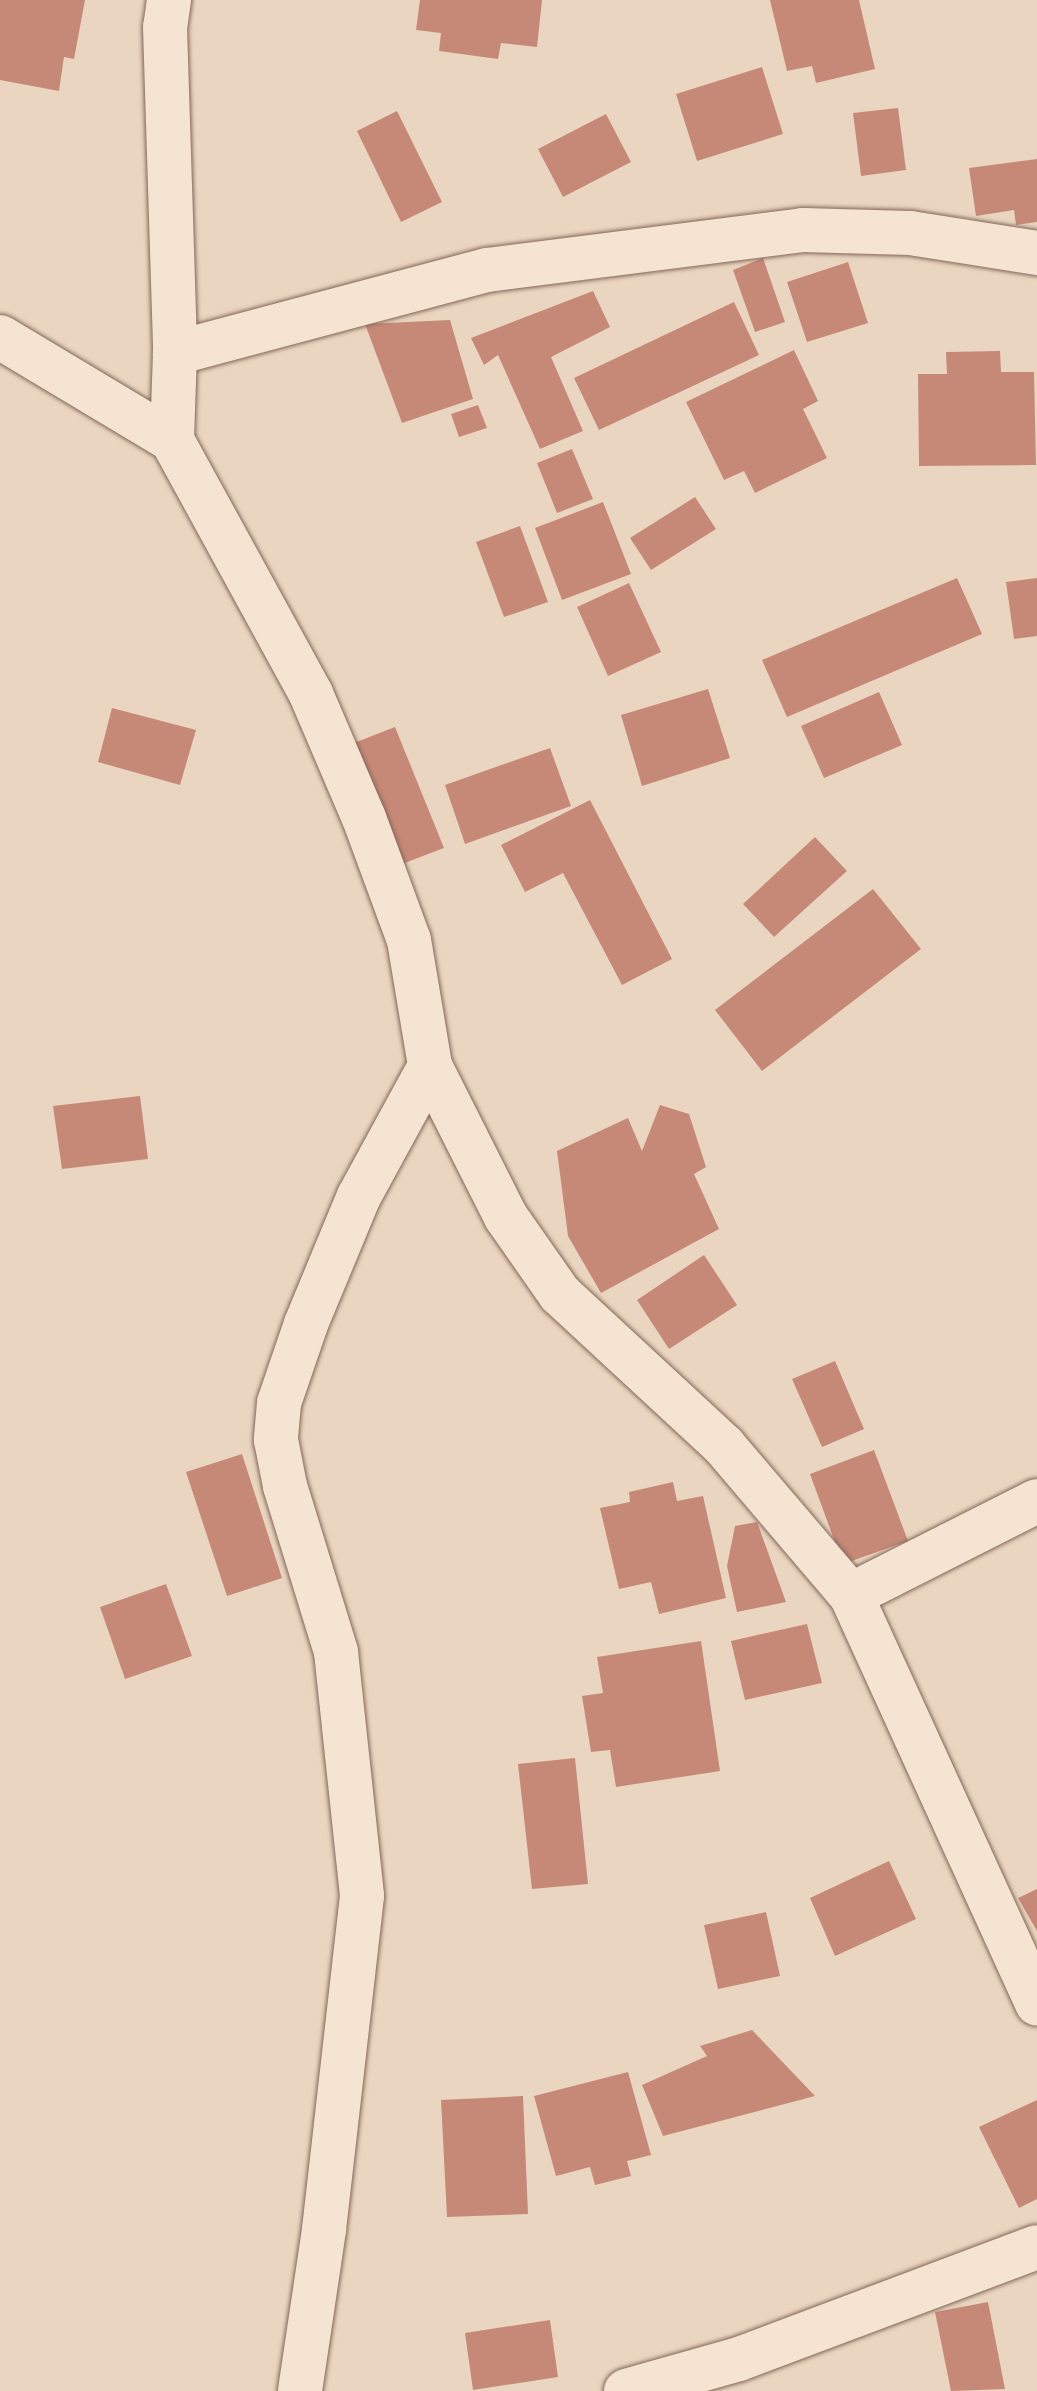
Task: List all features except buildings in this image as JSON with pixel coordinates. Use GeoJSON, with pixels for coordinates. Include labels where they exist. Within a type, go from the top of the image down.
{"type":"FeatureCollection","features":[{"type":"Feature","properties":{"kind":"street"},"geometry":{"type":"LineString","coordinates":[[169,0],[165,27],[166,138],[175,353],[172,440]]}},
{"type":"Feature","properties":{"kind":"street"},"geometry":{"type":"LineString","coordinates":[[175,353],[487,270],[803,230],[910,233],[1037,253]]}},
{"type":"Feature","properties":{"kind":"street"},"geometry":{"type":"LineString","coordinates":[[0,337],[172,440],[311,694],[364,818],[409,940],[430,1066],[506,1217],[560,1294],[724,1446],[851,1595],[1037,2004]]}},
{"type":"Feature","properties":{"kind":"street"},"geometry":{"type":"LineString","coordinates":[[300,2391],[324,2230],[362,1896],[336,1652],[285,1486],[276,1440],[279,1403],[306,1324],[359,1196],[430,1066]]}},
{"type":"Feature","properties":{"kind":"street"},"geometry":{"type":"LineString","coordinates":[[851,1595],[1037,1501]]}},
{"type":"Feature","properties":{"kind":"street"},"geometry":{"type":"LineString","coordinates":[[626,2391],[739,2359],[1037,2247]]}}]}
